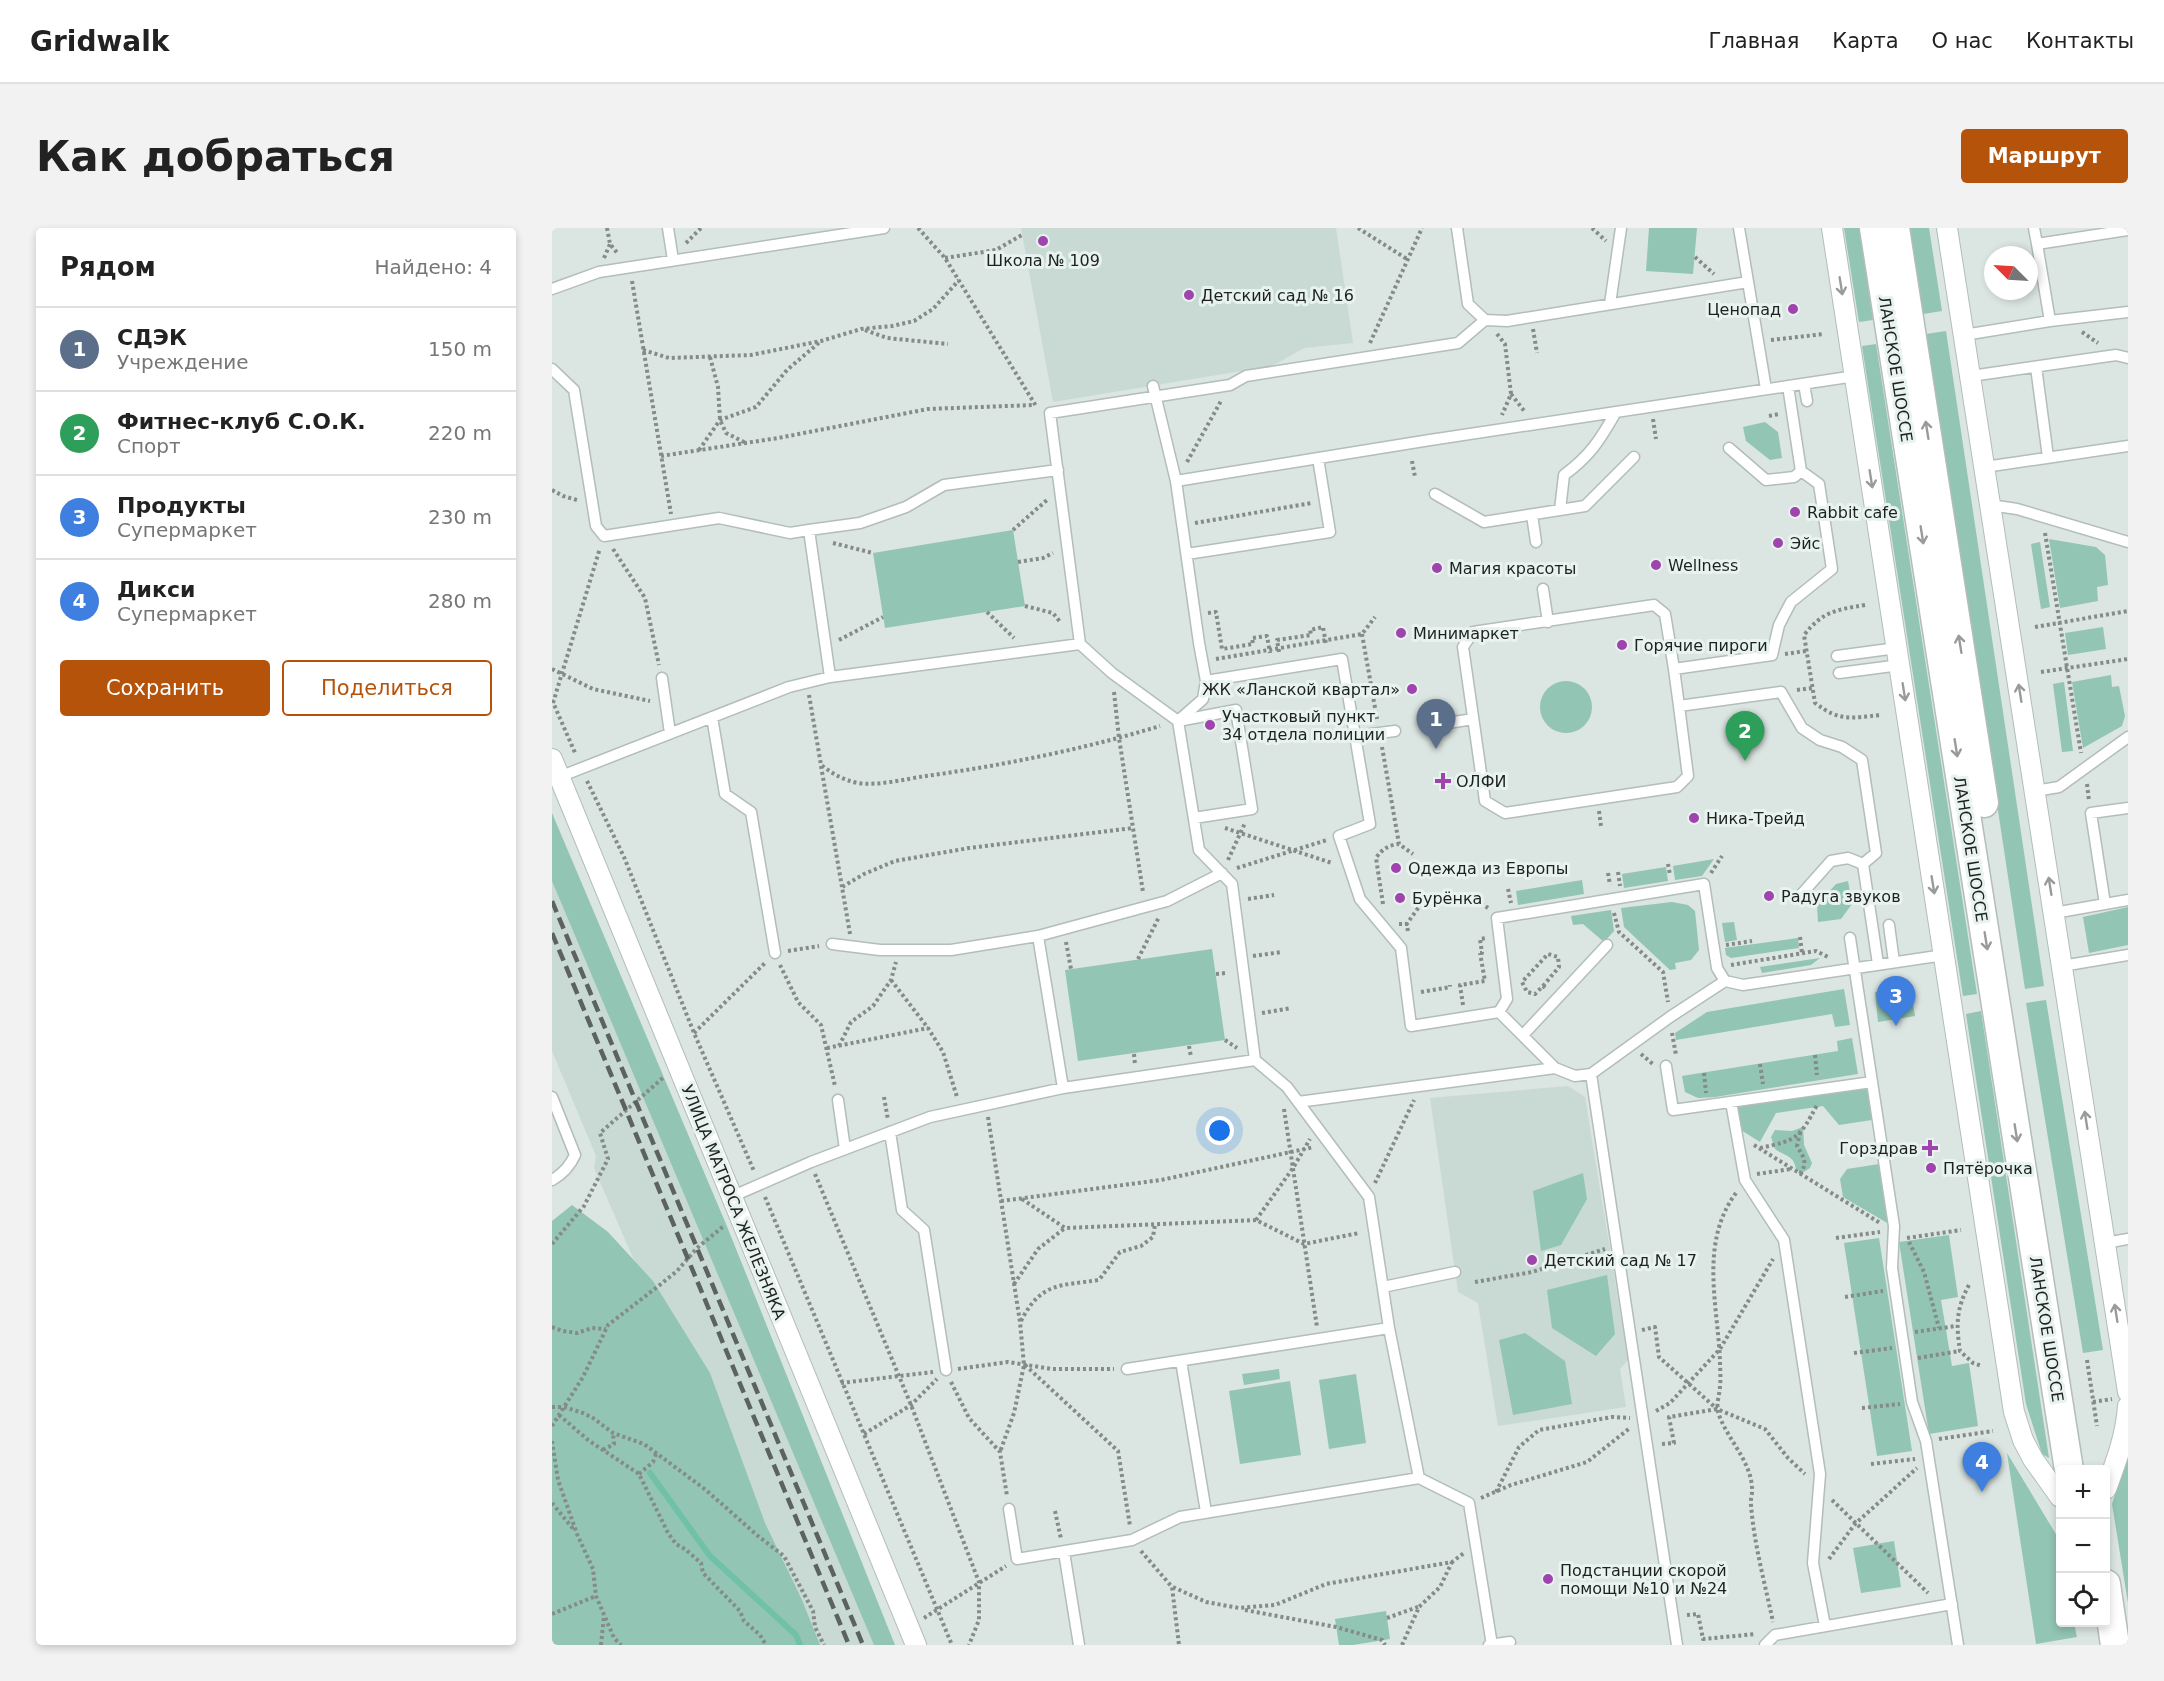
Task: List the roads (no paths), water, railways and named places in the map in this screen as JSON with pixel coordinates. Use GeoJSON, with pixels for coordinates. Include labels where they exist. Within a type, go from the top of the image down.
{"type":"FeatureCollection","features":[{"type":"Feature","properties":{"kind":"main road","name":"ЛАНСКОЕ ШОССЕ"},"geometry":{"type":"LineString","coordinates":[[1874,228],[2068,1465]]}},
{"type":"Feature","properties":{"kind":"main road","name":"ЛАНСКОЕ ШОССЕ"},"geometry":{"type":"LineString","coordinates":[[1895,228],[2087,1465]]}},
{"type":"Feature","properties":{"kind":"main road"},"geometry":{"type":"LineString","coordinates":[[2110,1611],[2115,1645]]}},
{"type":"Feature","properties":{"kind":"main road"},"geometry":{"type":"LineString","coordinates":[[2093,1627],[2095,1645]]}},
{"type":"Feature","properties":{"kind":"street"},"geometry":{"type":"LineString","coordinates":[[1832,228],[2014,1412],[2023,1440],[2033,1460],[2056,1490]]}},
{"type":"Feature","properties":{"kind":"street"},"geometry":{"type":"LineString","coordinates":[[1947,228],[2128,1392]]}},
{"type":"Feature","properties":{"kind":"street","name":"УЛИЦА МАТРОСА ЖЕЛЕЗНЯКА"},"geometry":{"type":"LineString","coordinates":[[556,768],[913,1636]]}},
{"type":"Feature","properties":{"kind":"street"},"geometry":{"type":"LineString","coordinates":[[2110,1478],[2127,1423],[2128,1406]]}},
{"type":"Feature","properties":{"kind":"lane"},"geometry":{"type":"LineString","coordinates":[[668,228],[673,260]]}},
{"type":"Feature","properties":{"kind":"lane"},"geometry":{"type":"LineString","coordinates":[[552,289],[598,273],[629,267],[884,228]]}},
{"type":"Feature","properties":{"kind":"lane"},"geometry":{"type":"LineString","coordinates":[[1457,228],[1468,304],[1485,320],[1507,321],[1748,282]]}},
{"type":"Feature","properties":{"kind":"lane"},"geometry":{"type":"LineString","coordinates":[[1610,304],[1621,228]]}},
{"type":"Feature","properties":{"kind":"lane"},"geometry":{"type":"LineString","coordinates":[[1739,228],[1766,389]]}},
{"type":"Feature","properties":{"kind":"lane"},"geometry":{"type":"LineString","coordinates":[[2034,228],[2050,321]]}},
{"type":"Feature","properties":{"kind":"lane"},"geometry":{"type":"LineString","coordinates":[[2037,244],[2128,230]]}},
{"type":"Feature","properties":{"kind":"lane"},"geometry":{"type":"LineString","coordinates":[[1964,335],[2050,321],[2128,312]]}},
{"type":"Feature","properties":{"kind":"lane"},"geometry":{"type":"LineString","coordinates":[[1419,1478],[1389,1328],[1369,1197],[1287,1087],[1255,1060],[1232,884],[1199,850],[1178,721],[1112,673],[1080,644],[1050,413],[1154,391],[1230,385],[1246,376],[1458,344],[1485,320]]}},
{"type":"Feature","properties":{"kind":"lane"},"geometry":{"type":"LineString","coordinates":[[1971,376],[2124,358]]}},
{"type":"Feature","properties":{"kind":"lane"},"geometry":{"type":"LineString","coordinates":[[2036,367],[2048,457]]}},
{"type":"Feature","properties":{"kind":"lane"},"geometry":{"type":"LineString","coordinates":[[552,369],[574,390],[596,526],[604,536],[719,518],[790,533],[809,534],[860,523],[906,507],[944,485],[1058,470]]}},
{"type":"Feature","properties":{"kind":"lane"},"geometry":{"type":"LineString","coordinates":[[1176,481],[1318,458],[1469,440],[1495,430],[1855,376]]}},
{"type":"Feature","properties":{"kind":"lane"},"geometry":{"type":"LineString","coordinates":[[1804,384],[1807,401]]}},
{"type":"Feature","properties":{"kind":"lane"},"geometry":{"type":"LineString","coordinates":[[1674,669],[1772,655],[1779,625],[1791,602],[1832,569],[1819,484],[1801,471],[1788,386]]}},
{"type":"Feature","properties":{"kind":"lane"},"geometry":{"type":"LineString","coordinates":[[1154,391],[1176,481],[1206,681],[1203,699],[1178,721]]}},
{"type":"Feature","properties":{"kind":"lane"},"geometry":{"type":"LineString","coordinates":[[1560,510],[1564,476],[1585,460],[1616,412]]}},
{"type":"Feature","properties":{"kind":"lane"},"geometry":{"type":"LineString","coordinates":[[1984,467],[2128,446]]}},
{"type":"Feature","properties":{"kind":"lane"},"geometry":{"type":"LineString","coordinates":[[1729,448],[1766,480],[1794,477],[1801,471]]}},
{"type":"Feature","properties":{"kind":"lane"},"geometry":{"type":"LineString","coordinates":[[1435,494],[1484,522],[1585,506],[1634,457]]}},
{"type":"Feature","properties":{"kind":"lane"},"geometry":{"type":"LineString","coordinates":[[1187,554],[1330,532],[1318,458]]}},
{"type":"Feature","properties":{"kind":"lane"},"geometry":{"type":"LineString","coordinates":[[1990,505],[2042,517],[2128,545]]}},
{"type":"Feature","properties":{"kind":"lane"},"geometry":{"type":"LineString","coordinates":[[1532,515],[1536,542]]}},
{"type":"Feature","properties":{"kind":"lane"},"geometry":{"type":"LineString","coordinates":[[809,534],[830,677]]}},
{"type":"Feature","properties":{"kind":"lane"},"geometry":{"type":"LineString","coordinates":[[1543,589],[1548,622]]}},
{"type":"Feature","properties":{"kind":"lane"},"geometry":{"type":"LineString","coordinates":[[1654,605],[1665,614],[1688,776],[1677,788],[1505,813],[1485,801],[1463,647],[1473,633],[1548,622],[1654,605]]}},
{"type":"Feature","properties":{"kind":"lane"},"geometry":{"type":"LineString","coordinates":[[556,768],[670,733],[807,682],[1080,644]]}},
{"type":"Feature","properties":{"kind":"lane"},"geometry":{"type":"LineString","coordinates":[[1837,656],[1898,656]]}},
{"type":"Feature","properties":{"kind":"lane"},"geometry":{"type":"LineString","coordinates":[[1839,673],[1898,656]]}},
{"type":"Feature","properties":{"kind":"lane"},"geometry":{"type":"LineString","coordinates":[[1206,681],[1342,659],[1370,824],[1339,836],[1360,899],[1401,948],[1411,1026],[1499,1012],[1507,999],[1497,918],[1704,885],[1717,968],[1725,981]]}},
{"type":"Feature","properties":{"kind":"lane"},"geometry":{"type":"LineString","coordinates":[[662,678],[670,733]]}},
{"type":"Feature","properties":{"kind":"lane"},"geometry":{"type":"LineString","coordinates":[[1679,706],[1781,692],[1802,728],[1820,740],[1842,747],[1862,760],[1876,853],[1863,864]]}},
{"type":"Feature","properties":{"kind":"lane"},"geometry":{"type":"LineString","coordinates":[[1178,721],[1236,711],[1252,809],[1194,818]]}},
{"type":"Feature","properties":{"kind":"lane"},"geometry":{"type":"LineString","coordinates":[[712,717],[725,794],[751,812],[775,953]]}},
{"type":"Feature","properties":{"kind":"lane"},"geometry":{"type":"LineString","coordinates":[[1442,724],[1473,719]]}},
{"type":"Feature","properties":{"kind":"lane"},"geometry":{"type":"LineString","coordinates":[[1355,736],[1395,731]]}},
{"type":"Feature","properties":{"kind":"lane"},"geometry":{"type":"LineString","coordinates":[[2035,791],[2059,787],[2128,737]]}},
{"type":"Feature","properties":{"kind":"lane"},"geometry":{"type":"LineString","coordinates":[[2105,904],[2091,813],[2128,808]]}},
{"type":"Feature","properties":{"kind":"lane"},"geometry":{"type":"LineString","coordinates":[[1799,897],[1831,861],[1848,858],[1863,864]]}},
{"type":"Feature","properties":{"kind":"lane"},"geometry":{"type":"LineString","coordinates":[[1863,864],[1878,964]]}},
{"type":"Feature","properties":{"kind":"lane"},"geometry":{"type":"LineString","coordinates":[[832,944],[900,950],[951,950],[1038,936],[1145,908],[1167,900],[1222,873]]}},
{"type":"Feature","properties":{"kind":"lane"},"geometry":{"type":"LineString","coordinates":[[2054,913],[2128,900]]}},
{"type":"Feature","properties":{"kind":"lane"},"geometry":{"type":"LineString","coordinates":[[1889,925],[1894,962]]}},
{"type":"Feature","properties":{"kind":"lane"},"geometry":{"type":"LineString","coordinates":[[1038,936],[1063,1088]]}},
{"type":"Feature","properties":{"kind":"lane"},"geometry":{"type":"LineString","coordinates":[[1850,938],[1895,1240],[1892,1268],[1905,1360],[1912,1402],[1926,1441],[1929,1457],[1947,1605],[1958,1645]]}},
{"type":"Feature","properties":{"kind":"lane"},"geometry":{"type":"LineString","coordinates":[[1523,1035],[1607,945]]}},
{"type":"Feature","properties":{"kind":"lane"},"geometry":{"type":"LineString","coordinates":[[1499,1012],[1555,1068],[1575,1076],[1591,1074],[1725,981],[1743,985],[1944,955]]}},
{"type":"Feature","properties":{"kind":"lane"},"geometry":{"type":"LineString","coordinates":[[2062,966],[2128,955]]}},
{"type":"Feature","properties":{"kind":"lane"},"geometry":{"type":"LineString","coordinates":[[731,1197],[810,1162],[930,1117],[1063,1088],[1255,1060]]}},
{"type":"Feature","properties":{"kind":"lane"},"geometry":{"type":"LineString","coordinates":[[1666,1066],[1672,1110],[1872,1082]]}},
{"type":"Feature","properties":{"kind":"lane"},"geometry":{"type":"LineString","coordinates":[[1298,1102],[1555,1068]]}},
{"type":"Feature","properties":{"kind":"lane"},"geometry":{"type":"LineString","coordinates":[[1591,1074],[1677,1645]]}},
{"type":"Feature","properties":{"kind":"lane"},"geometry":{"type":"LineString","coordinates":[[552,1096],[575,1155],[572,1163],[560,1176],[552,1180]]}},
{"type":"Feature","properties":{"kind":"lane"},"geometry":{"type":"LineString","coordinates":[[838,1100],[845,1149]]}},
{"type":"Feature","properties":{"kind":"lane"},"geometry":{"type":"LineString","coordinates":[[1731,1102],[1745,1178],[1784,1240],[1820,1474],[1814,1563],[1825,1626]]}},
{"type":"Feature","properties":{"kind":"lane"},"geometry":{"type":"LineString","coordinates":[[890,1132],[902,1210],[924,1230],[946,1370]]}},
{"type":"Feature","properties":{"kind":"lane"},"geometry":{"type":"LineString","coordinates":[[2105,1243],[2128,1239]]}},
{"type":"Feature","properties":{"kind":"lane"},"geometry":{"type":"LineString","coordinates":[[1383,1287],[1455,1272]]}},
{"type":"Feature","properties":{"kind":"lane"},"geometry":{"type":"LineString","coordinates":[[1127,1369],[1389,1328]]}},
{"type":"Feature","properties":{"kind":"lane"},"geometry":{"type":"LineString","coordinates":[[1181,1361],[1206,1512]]}},
{"type":"Feature","properties":{"kind":"lane"},"geometry":{"type":"LineString","coordinates":[[1009,1509],[1017,1559],[1132,1540],[1180,1517],[1419,1478],[1469,1503],[1491,1645],[1510,1642]]}},
{"type":"Feature","properties":{"kind":"lane"},"geometry":{"type":"LineString","coordinates":[[1064,1552],[1079,1645]]}},
{"type":"Feature","properties":{"kind":"lane"},"geometry":{"type":"LineString","coordinates":[[1765,1645],[1775,1635],[1947,1605]]}},
{"type":"Feature","properties":{"kind":"waterway"},"geometry":{"type":"LineString","coordinates":[[650,1473],[710,1556],[796,1635],[800,1645]]}},
{"type":"Feature","properties":{"kind":"railway"},"geometry":{"type":"LineString","coordinates":[[552,901],[863,1645]]}},
{"type":"Feature","properties":{"kind":"railway"},"geometry":{"type":"LineString","coordinates":[[552,933],[849,1645]]}},
{"type":"Feature","properties":{"kind":"place","name":"Школа № 109"},"geometry":{"type":"Point","coordinates":[1043,241]}},
{"type":"Feature","properties":{"kind":"place","name":"Детский сад № 16"},"geometry":{"type":"Point","coordinates":[1189,295]}},
{"type":"Feature","properties":{"kind":"place","name":"Ценопад"},"geometry":{"type":"Point","coordinates":[1793,309]}},
{"type":"Feature","properties":{"kind":"place","name":"Rabbit cafe"},"geometry":{"type":"Point","coordinates":[1795,512]}},
{"type":"Feature","properties":{"kind":"place","name":"Эйс"},"geometry":{"type":"Point","coordinates":[1778,543]}},
{"type":"Feature","properties":{"kind":"place","name":"Wellness"},"geometry":{"type":"Point","coordinates":[1656,565]}},
{"type":"Feature","properties":{"kind":"place","name":"Магия красоты"},"geometry":{"type":"Point","coordinates":[1437,568]}},
{"type":"Feature","properties":{"kind":"place","name":"Минимаркет"},"geometry":{"type":"Point","coordinates":[1401,633]}},
{"type":"Feature","properties":{"kind":"place","name":"Горячие пироги"},"geometry":{"type":"Point","coordinates":[1622,645]}},
{"type":"Feature","properties":{"kind":"place","name":"ЖК «Ланской квартал»"},"geometry":{"type":"Point","coordinates":[1412,689]}},
{"type":"Feature","properties":{"kind":"place","name":"Участковый пункт 34 отдела полиции"},"geometry":{"type":"Point","coordinates":[1210,725]}},
{"type":"Feature","properties":{"kind":"place","name":"СДЭК"},"geometry":{"type":"Point","coordinates":[1436,749]}},
{"type":"Feature","properties":{"kind":"place","name":"Фитнес-клуб С.О.К."},"geometry":{"type":"Point","coordinates":[1745,761]}},
{"type":"Feature","properties":{"kind":"place","name":"ОЛФИ"},"geometry":{"type":"Point","coordinates":[1443,781]}},
{"type":"Feature","properties":{"kind":"place","name":"Ника-Трейд"},"geometry":{"type":"Point","coordinates":[1694,818]}},
{"type":"Feature","properties":{"kind":"place","name":"Одежда из Европы"},"geometry":{"type":"Point","coordinates":[1396,868]}},
{"type":"Feature","properties":{"kind":"place","name":"Радуга звуков"},"geometry":{"type":"Point","coordinates":[1769,896]}},
{"type":"Feature","properties":{"kind":"place","name":"Бурёнка"},"geometry":{"type":"Point","coordinates":[1400,898]}},
{"type":"Feature","properties":{"kind":"place","name":"Продукты"},"geometry":{"type":"Point","coordinates":[1896,1026]}},
{"type":"Feature","properties":{"kind":"place","name":"Горздрав"},"geometry":{"type":"Point","coordinates":[1930,1148]}},
{"type":"Feature","properties":{"kind":"place","name":"Пятёрочка"},"geometry":{"type":"Point","coordinates":[1931,1168]}},
{"type":"Feature","properties":{"kind":"place","name":"Детский сад № 17"},"geometry":{"type":"Point","coordinates":[1532,1260]}},
{"type":"Feature","properties":{"kind":"place","name":"Дикси"},"geometry":{"type":"Point","coordinates":[1982,1492]}},
{"type":"Feature","properties":{"kind":"place","name":"Подстанции скорой помощи №10 и №24"},"geometry":{"type":"Point","coordinates":[1548,1579]}}]}
